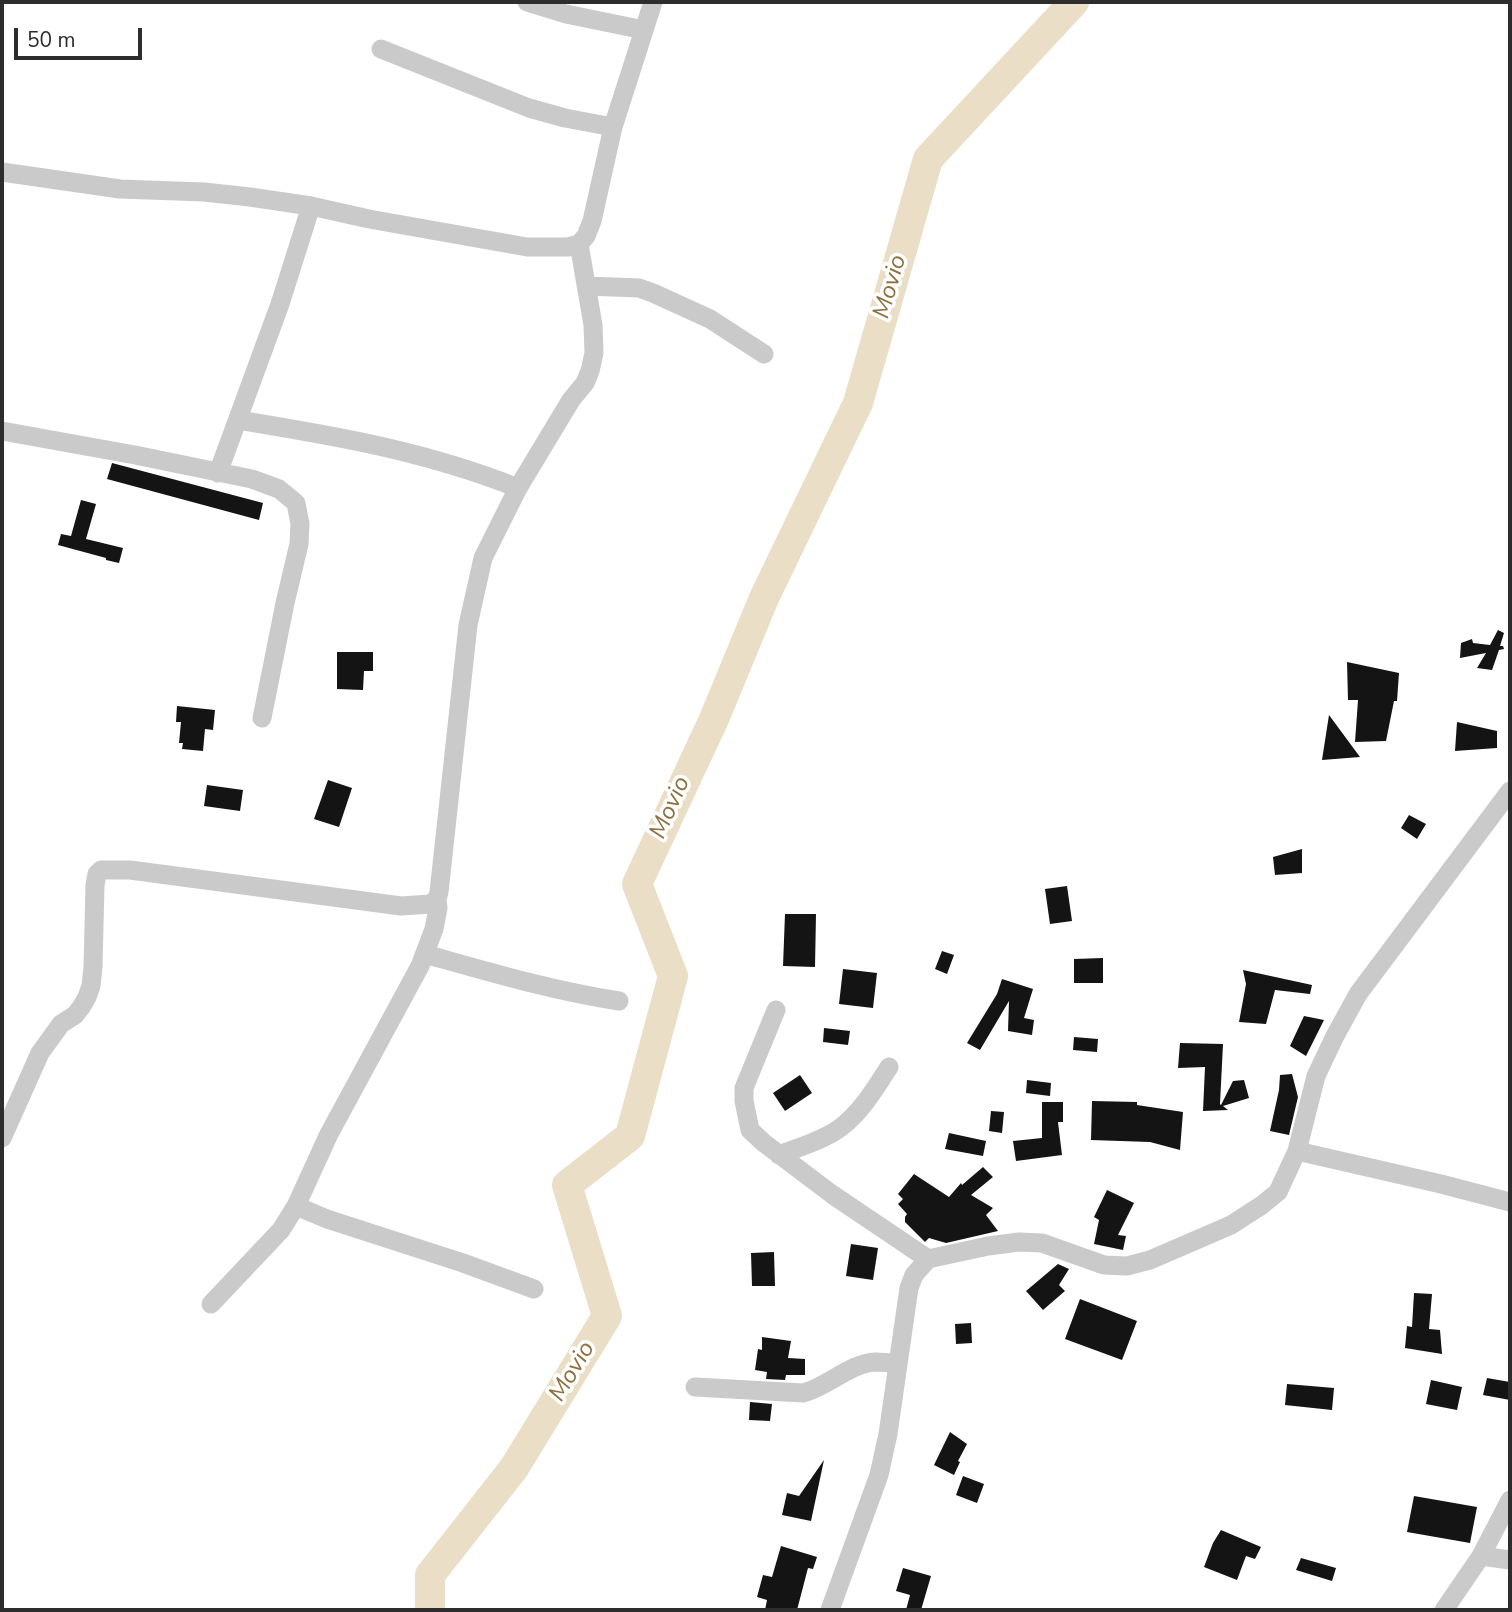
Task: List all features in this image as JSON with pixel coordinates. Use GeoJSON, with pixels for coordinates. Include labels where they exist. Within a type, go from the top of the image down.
{"type":"FeatureCollection","features":[{"type":"Feature","properties":{"kind":"street"},"geometry":{"type":"LineString","coordinates":[[527,2],[566,14],[644,30]]}},
{"type":"Feature","properties":{"kind":"street"},"geometry":{"type":"LineString","coordinates":[[2,172],[120,189],[204,192],[250,197],[527,247],[568,247],[579,243],[586,236],[592,220],[613,127],[653,2]]}},
{"type":"Feature","properties":{"kind":"street"},"geometry":{"type":"LineString","coordinates":[[381,49],[529,108],[575,121],[613,127]]}},
{"type":"Feature","properties":{"kind":"street"},"geometry":{"type":"LineString","coordinates":[[218,473],[280,304],[311,206]]}},
{"type":"Feature","properties":{"kind":"street"},"geometry":{"type":"LineString","coordinates":[[211,1304],[274,1238],[296,1206],[329,1134],[420,966],[434,929],[468,625],[483,558],[518,488],[571,400],[585,383],[594,354],[593,325],[579,243]]}},
{"type":"Feature","properties":{"kind":"street"},"geometry":{"type":"LineString","coordinates":[[586,286],[639,288],[653,293],[710,319],[764,354]]}},
{"type":"Feature","properties":{"kind":"street"},"geometry":{"type":"LineString","coordinates":[[238,420],[387,446],[477,472],[518,488]]}},
{"type":"Feature","properties":{"kind":"street"},"geometry":{"type":"LineString","coordinates":[[2,431],[252,479],[279,489],[296,503],[300,524],[299,544],[262,718]]}},
{"type":"Feature","properties":{"kind":"street"},"geometry":{"type":"LineString","coordinates":[[830,1610],[879,1475],[888,1434],[909,1288],[914,1275],[928,1259],[1019,1242],[1042,1243],[1104,1265],[1127,1266],[1150,1260],[1231,1225],[1278,1192],[1297,1151],[1316,1076],[1358,994],[1510,790]]}},
{"type":"Feature","properties":{"kind":"street"},"geometry":{"type":"LineString","coordinates":[[2,1138],[40,1053],[61,1024],[75,1015],[82,1006],[91,986],[95,885],[97,874],[101,870],[130,870],[401,906],[430,904],[437,899]]}},
{"type":"Feature","properties":{"kind":"street"},"geometry":{"type":"LineString","coordinates":[[425,954],[543,986],[619,1001]]}},
{"type":"Feature","properties":{"kind":"street"},"geometry":{"type":"LineString","coordinates":[[776,1010],[744,1088],[750,1130],[779,1156],[928,1259]]}},
{"type":"Feature","properties":{"kind":"street"},"geometry":{"type":"LineString","coordinates":[[779,1156],[838,1130],[868,1099],[889,1067]]}},
{"type":"Feature","properties":{"kind":"street"},"geometry":{"type":"LineString","coordinates":[[1297,1151],[1510,1202]]}},
{"type":"Feature","properties":{"kind":"street"},"geometry":{"type":"LineString","coordinates":[[296,1206],[534,1289]]}},
{"type":"Feature","properties":{"kind":"street"},"geometry":{"type":"LineString","coordinates":[[695,1387],[803,1393],[815,1390],[867,1363],[898,1364]]}},
{"type":"Feature","properties":{"kind":"street"},"geometry":{"type":"LineString","coordinates":[[1444,1610],[1481,1556],[1510,1500]]}},
{"type":"Feature","properties":{"kind":"street"},"geometry":{"type":"LineString","coordinates":[[1481,1556],[1510,1560]]}},
{"type":"Feature","properties":{"kind":"building"},"geometry":{"type":"Polygon","coordinates":[[[112,463],[263,503],[259,520],[107,479],[112,463]]]}},
{"type":"Feature","properties":{"kind":"building"},"geometry":{"type":"Polygon","coordinates":[[[81,500],[96,504],[86,539],[123,548],[119,563],[58,545],[61,534],[71,536],[81,500]]]}},
{"type":"Feature","properties":{"kind":"building"},"geometry":{"type":"Polygon","coordinates":[[[1498,630],[1504,633],[1500,646],[1504,649],[1499,650],[1492,670],[1477,668],[1486,653],[1460,658],[1461,643],[1472,639],[1473,643],[1490,645],[1498,630]]]}},
{"type":"Feature","properties":{"kind":"building"},"geometry":{"type":"Polygon","coordinates":[[[337,652],[373,652],[373,671],[364,671],[363,690],[337,689],[337,652]]]}},
{"type":"Feature","properties":{"kind":"building"},"geometry":{"type":"Polygon","coordinates":[[[1347,662],[1399,673],[1397,701],[1394,701],[1386,741],[1355,742],[1358,700],[1348,700],[1347,662]]]}},
{"type":"Feature","properties":{"kind":"building"},"geometry":{"type":"Polygon","coordinates":[[[177,706],[215,710],[213,730],[205,729],[203,751],[182,749],[183,743],[179,743],[181,722],[176,722],[177,706]]]}},
{"type":"Feature","properties":{"kind":"building"},"geometry":{"type":"Polygon","coordinates":[[[1329,715],[1360,757],[1322,760],[1329,715]]]}},
{"type":"Feature","properties":{"kind":"building"},"geometry":{"type":"Polygon","coordinates":[[[1457,722],[1497,731],[1497,748],[1455,751],[1457,722]]]}},
{"type":"Feature","properties":{"kind":"building"},"geometry":{"type":"Polygon","coordinates":[[[328,780],[352,788],[339,827],[314,819],[328,780]]]}},
{"type":"Feature","properties":{"kind":"building"},"geometry":{"type":"Polygon","coordinates":[[[207,785],[243,790],[240,811],[204,806],[207,785]]]}},
{"type":"Feature","properties":{"kind":"building"},"geometry":{"type":"Polygon","coordinates":[[[1409,815],[1426,824],[1417,839],[1401,828],[1409,815]]]}},
{"type":"Feature","properties":{"kind":"building"},"geometry":{"type":"Polygon","coordinates":[[[1302,849],[1302,873],[1275,875],[1273,857],[1302,849]]]}},
{"type":"Feature","properties":{"kind":"building"},"geometry":{"type":"Polygon","coordinates":[[[1067,886],[1072,921],[1050,924],[1045,889],[1067,886]]]}},
{"type":"Feature","properties":{"kind":"building"},"geometry":{"type":"Polygon","coordinates":[[[785,914],[816,914],[815,967],[783,966],[785,914]]]}},
{"type":"Feature","properties":{"kind":"building"},"geometry":{"type":"Polygon","coordinates":[[[942,951],[954,955],[947,974],[935,969],[942,951]]]}},
{"type":"Feature","properties":{"kind":"building"},"geometry":{"type":"Polygon","coordinates":[[[1103,958],[1103,983],[1074,983],[1074,959],[1103,958]]]}},
{"type":"Feature","properties":{"kind":"building"},"geometry":{"type":"Polygon","coordinates":[[[843,969],[877,973],[873,1008],[839,1004],[843,969]]]}},
{"type":"Feature","properties":{"kind":"building"},"geometry":{"type":"Polygon","coordinates":[[[1243,970],[1312,985],[1310,994],[1275,990],[1266,1024],[1239,1022],[1246,984],[1243,970]]]}},
{"type":"Feature","properties":{"kind":"building"},"geometry":{"type":"Polygon","coordinates":[[[1002,979],[1033,989],[1024,1018],[1034,1020],[1032,1035],[1008,1031],[1009,1001],[980,1050],[967,1043],[997,994],[1002,979]]]}},
{"type":"Feature","properties":{"kind":"building"},"geometry":{"type":"Polygon","coordinates":[[[1304,1016],[1324,1020],[1306,1056],[1290,1046],[1304,1016]]]}},
{"type":"Feature","properties":{"kind":"building"},"geometry":{"type":"Polygon","coordinates":[[[824,1028],[850,1031],[848,1045],[823,1042],[824,1028]]]}},
{"type":"Feature","properties":{"kind":"building"},"geometry":{"type":"Polygon","coordinates":[[[1074,1037],[1098,1039],[1097,1052],[1073,1050],[1074,1037]]]}},
{"type":"Feature","properties":{"kind":"building"},"geometry":{"type":"Polygon","coordinates":[[[1180,1043],[1223,1044],[1220,1104],[1233,1081],[1244,1080],[1249,1098],[1223,1106],[1228,1110],[1203,1111],[1205,1067],[1178,1068],[1180,1043]]]}},
{"type":"Feature","properties":{"kind":"building"},"geometry":{"type":"Polygon","coordinates":[[[1292,1074],[1298,1097],[1289,1135],[1270,1131],[1280,1075],[1292,1074]]]}},
{"type":"Feature","properties":{"kind":"building"},"geometry":{"type":"Polygon","coordinates":[[[800,1075],[812,1093],[785,1111],[773,1093],[800,1075]]]}},
{"type":"Feature","properties":{"kind":"building"},"geometry":{"type":"Polygon","coordinates":[[[1027,1080],[1051,1083],[1050,1096],[1026,1093],[1027,1080]]]}},
{"type":"Feature","properties":{"kind":"building"},"geometry":{"type":"Polygon","coordinates":[[[1092,1101],[1137,1102],[1137,1105],[1183,1112],[1180,1150],[1150,1142],[1091,1140],[1092,1101]]]}},
{"type":"Feature","properties":{"kind":"building"},"geometry":{"type":"Polygon","coordinates":[[[1042,1102],[1063,1102],[1063,1122],[1058,1122],[1062,1155],[1016,1161],[1013,1141],[1042,1138],[1042,1102]]]}},
{"type":"Feature","properties":{"kind":"building"},"geometry":{"type":"Polygon","coordinates":[[[991,1111],[1004,1112],[1002,1133],[989,1131],[991,1111]]]}},
{"type":"Feature","properties":{"kind":"building"},"geometry":{"type":"Polygon","coordinates":[[[949,1133],[986,1141],[983,1156],[945,1149],[949,1133]]]}},
{"type":"Feature","properties":{"kind":"building"},"geometry":{"type":"Polygon","coordinates":[[[983,1167],[993,1177],[971,1195],[993,1208],[986,1215],[998,1231],[946,1243],[929,1238],[925,1242],[905,1222],[907,1214],[898,1204],[903,1199],[898,1194],[914,1174],[949,1197],[961,1183],[962,1185],[983,1167]]]}},
{"type":"Feature","properties":{"kind":"building"},"geometry":{"type":"Polygon","coordinates":[[[1107,1190],[1134,1203],[1118,1235],[1126,1236],[1123,1250],[1094,1244],[1099,1220],[1094,1217],[1107,1190]]]}},
{"type":"Feature","properties":{"kind":"building"},"geometry":{"type":"Polygon","coordinates":[[[851,1244],[878,1248],[873,1280],[846,1276],[851,1244]]]}},
{"type":"Feature","properties":{"kind":"building"},"geometry":{"type":"Polygon","coordinates":[[[774,1252],[775,1286],[752,1286],[751,1253],[774,1252]]]}},
{"type":"Feature","properties":{"kind":"building"},"geometry":{"type":"Polygon","coordinates":[[[1058,1264],[1069,1269],[1059,1285],[1065,1291],[1043,1310],[1026,1291],[1058,1264]]]}},
{"type":"Feature","properties":{"kind":"building"},"geometry":{"type":"Polygon","coordinates":[[[1414,1293],[1432,1294],[1429,1329],[1440,1330],[1442,1354],[1405,1348],[1407,1326],[1412,1327],[1414,1293]]]}},
{"type":"Feature","properties":{"kind":"building"},"geometry":{"type":"Polygon","coordinates":[[[1080,1299],[1137,1321],[1122,1360],[1065,1339],[1080,1299]]]}},
{"type":"Feature","properties":{"kind":"building"},"geometry":{"type":"Polygon","coordinates":[[[971,1323],[972,1343],[956,1344],[955,1324],[971,1323]]]}},
{"type":"Feature","properties":{"kind":"building"},"geometry":{"type":"Polygon","coordinates":[[[762,1337],[791,1341],[788,1358],[805,1359],[805,1375],[786,1375],[785,1380],[766,1379],[767,1372],[755,1370],[758,1349],[762,1350],[762,1337]]]}},
{"type":"Feature","properties":{"kind":"building"},"geometry":{"type":"Polygon","coordinates":[[[1487,1378],[1510,1382],[1510,1400],[1483,1395],[1487,1378]]]}},
{"type":"Feature","properties":{"kind":"building"},"geometry":{"type":"Polygon","coordinates":[[[1431,1380],[1462,1387],[1457,1410],[1426,1404],[1431,1380]]]}},
{"type":"Feature","properties":{"kind":"building"},"geometry":{"type":"Polygon","coordinates":[[[1287,1384],[1334,1388],[1332,1410],[1285,1405],[1287,1384]]]}},
{"type":"Feature","properties":{"kind":"building"},"geometry":{"type":"Polygon","coordinates":[[[750,1402],[772,1404],[770,1421],[749,1420],[750,1402]]]}},
{"type":"Feature","properties":{"kind":"building"},"geometry":{"type":"Polygon","coordinates":[[[950,1432],[967,1444],[954,1475],[934,1465],[950,1432]]]}},
{"type":"Feature","properties":{"kind":"building"},"geometry":{"type":"Polygon","coordinates":[[[824,1460],[811,1521],[782,1515],[787,1493],[799,1496],[824,1460]]]}},
{"type":"Feature","properties":{"kind":"building"},"geometry":{"type":"Polygon","coordinates":[[[963,1476],[984,1484],[977,1503],[956,1495],[963,1476]]]}},
{"type":"Feature","properties":{"kind":"building"},"geometry":{"type":"Polygon","coordinates":[[[1414,1496],[1477,1507],[1470,1543],[1407,1532],[1414,1496]]]}},
{"type":"Feature","properties":{"kind":"building"},"geometry":{"type":"Polygon","coordinates":[[[1221,1530],[1261,1547],[1255,1559],[1246,1556],[1237,1580],[1204,1567],[1221,1530]]]}},
{"type":"Feature","properties":{"kind":"building"},"geometry":{"type":"Polygon","coordinates":[[[781,1546],[817,1557],[813,1569],[808,1568],[797,1610],[765,1610],[767,1600],[757,1597],[763,1575],[772,1577],[781,1546]]]}},
{"type":"Feature","properties":{"kind":"building"},"geometry":{"type":"Polygon","coordinates":[[[1301,1558],[1336,1568],[1332,1581],[1296,1570],[1301,1558]]]}},
{"type":"Feature","properties":{"kind":"building"},"geometry":{"type":"Polygon","coordinates":[[[903,1568],[931,1576],[921,1610],[906,1610],[910,1595],[896,1591],[903,1568]]]}},
{"type":"Feature","properties":{"kind":"waterway","name":"Movio"},"geometry":{"type":"LineString","coordinates":[[430,1610],[430,1575],[514,1468],[607,1316],[567,1185],[630,1136],[673,976],[637,884],[714,719],[764,598],[858,403],[928,159],[1074,2]]}}]}
